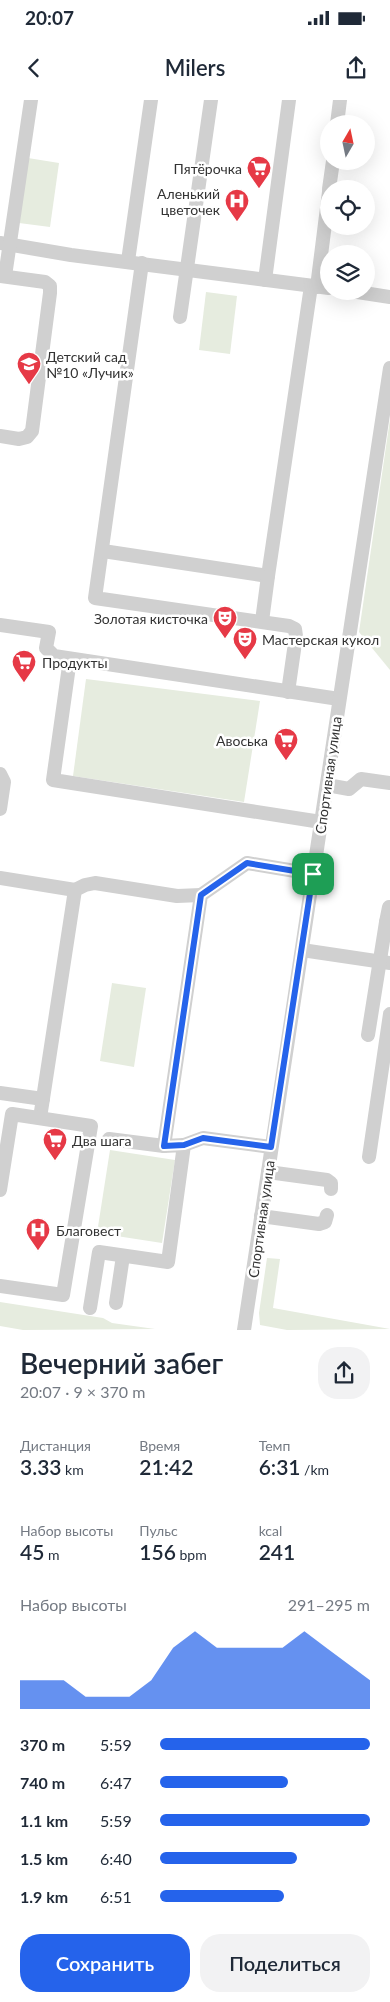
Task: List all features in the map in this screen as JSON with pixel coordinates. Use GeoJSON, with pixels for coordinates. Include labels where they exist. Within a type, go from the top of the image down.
{"type":"FeatureCollection","features":[{"type":"Feature","properties":{"kind":"street"},"geometry":{"type":"LineString","coordinates":[[0,436],[19,439],[27,437],[32,431],[50,293],[50,286],[45,282],[2,276],[5,244],[31,100]]}},
{"type":"Feature","properties":{"kind":"street"},"geometry":{"type":"LineString","coordinates":[[128,262],[151,100]]}},
{"type":"Feature","properties":{"kind":"street"},"geometry":{"type":"LineString","coordinates":[[180,317],[211,100]]}},
{"type":"Feature","properties":{"kind":"street"},"geometry":{"type":"LineString","coordinates":[[265,280],[289,100]]}},
{"type":"Feature","properties":{"kind":"street"},"geometry":{"type":"LineString","coordinates":[[338,115],[340,100]]}},
{"type":"Feature","properties":{"kind":"street"},"geometry":{"type":"LineString","coordinates":[[262,621],[268,576],[319,287],[324,235]]}},
{"type":"Feature","properties":{"kind":"street"},"geometry":{"type":"LineString","coordinates":[[5,244],[319,287]]}},
{"type":"Feature","properties":{"kind":"street"},"geometry":{"type":"LineString","coordinates":[[142,264],[95,598],[289,626],[295,629],[296,636],[288,692]]}},
{"type":"Feature","properties":{"kind":"street"},"geometry":{"type":"LineString","coordinates":[[375,294],[390,296]]}},
{"type":"Feature","properties":{"kind":"street","name":"Спортивная улица"},"geometry":{"type":"LineString","coordinates":[[244,1330],[390,371]]}},
{"type":"Feature","properties":{"kind":"street"},"geometry":{"type":"LineString","coordinates":[[102,551],[268,576]]}},
{"type":"Feature","properties":{"kind":"street"},"geometry":{"type":"LineString","coordinates":[[0,625],[49,632],[46,648],[54,656],[339,699]]}},
{"type":"Feature","properties":{"kind":"street"},"geometry":{"type":"LineString","coordinates":[[70,659],[53,780],[321,822]]}},
{"type":"Feature","properties":{"kind":"street"},"geometry":{"type":"LineString","coordinates":[[0,774],[4,782],[0,809]]}},
{"type":"Feature","properties":{"kind":"street"},"geometry":{"type":"LineString","coordinates":[[326,785],[349,789],[361,779],[390,783]]}},
{"type":"Feature","properties":{"kind":"street"},"geometry":{"type":"LineString","coordinates":[[0,878],[74,890],[85,885],[95,884],[177,896],[201,895],[247,863],[313,874]]}},
{"type":"Feature","properties":{"kind":"street"},"geometry":{"type":"LineString","coordinates":[[40,1118],[74,890]]}},
{"type":"Feature","properties":{"kind":"street"},"geometry":{"type":"LineString","coordinates":[[164,1146],[201,895]]}},
{"type":"Feature","properties":{"kind":"street"},"geometry":{"type":"LineString","coordinates":[[368,1035],[385,963],[389,907]]}},
{"type":"Feature","properties":{"kind":"street"},"geometry":{"type":"LineString","coordinates":[[302,950],[385,963]]}},
{"type":"Feature","properties":{"kind":"street"},"geometry":{"type":"LineString","coordinates":[[369,1157],[390,1014]]}},
{"type":"Feature","properties":{"kind":"street"},"geometry":{"type":"LineString","coordinates":[[0,1093],[43,1100]]}},
{"type":"Feature","properties":{"kind":"street"},"geometry":{"type":"LineString","coordinates":[[0,1190],[6,1113],[91,1126],[63,1296],[0,1286]]}},
{"type":"Feature","properties":{"kind":"street"},"geometry":{"type":"LineString","coordinates":[[109,1139],[164,1146],[184,1145],[203,1138],[271,1147]]}},
{"type":"Feature","properties":{"kind":"street"},"geometry":{"type":"LineString","coordinates":[[90,1308],[99,1252],[168,1262],[184,1145]]}},
{"type":"Feature","properties":{"kind":"street"},"geometry":{"type":"LineString","coordinates":[[268,1172],[327,1180],[331,1183],[331,1189]]}},
{"type":"Feature","properties":{"kind":"street"},"geometry":{"type":"LineString","coordinates":[[261,1216],[319,1224],[325,1222],[327,1215]]}},
{"type":"Feature","properties":{"kind":"street"},"geometry":{"type":"LineString","coordinates":[[116,1303],[123,1256]]}},
{"type":"Feature","properties":{"kind":"shaded area"},"geometry":{"type":"Polygon","coordinates":[[[28,158],[59,163],[50,227],[19,223],[28,158]]]}},
{"type":"Feature","properties":{"kind":"shaded area"},"geometry":{"type":"Polygon","coordinates":[[[206,292],[237,296],[230,354],[199,350],[206,292]]]}},
{"type":"Feature","properties":{"kind":"shaded area"},"geometry":{"type":"Polygon","coordinates":[[[390,419],[390,670],[359,632],[390,419]]]}},
{"type":"Feature","properties":{"kind":"shaded area"},"geometry":{"type":"Polygon","coordinates":[[[86,679],[260,701],[244,802],[73,776],[86,679]]]}},
{"type":"Feature","properties":{"kind":"shaded area"},"geometry":{"type":"Polygon","coordinates":[[[112,983],[146,988],[134,1067],[100,1061],[112,983]]]}},
{"type":"Feature","properties":{"kind":"shaded area"},"geometry":{"type":"Polygon","coordinates":[[[110,1150],[175,1160],[162,1243],[97,1233],[110,1150]]]}},
{"type":"Feature","properties":{"kind":"shaded area"},"geometry":{"type":"Polygon","coordinates":[[[267,1258],[280,1259],[273,1308],[390,1329],[287,1330],[260,1325],[259,1313],[267,1258]]]}},
{"type":"Feature","properties":{"kind":"shaded area"},"geometry":{"type":"Polygon","coordinates":[[[0,1302],[103,1318],[112,1323],[155,1329],[23,1330],[0,1326],[0,1302]]]}},
{"type":"Feature","properties":{"kind":"place","name":"Пятёрочка"},"geometry":{"type":"Point","coordinates":[259,189]}},
{"type":"Feature","properties":{"kind":"place","name":"Аленький цветочек"},"geometry":{"type":"Point","coordinates":[237,222]}},
{"type":"Feature","properties":{"kind":"place","name":"Детский сад №10 «Лучик»"},"geometry":{"type":"Point","coordinates":[29,385]}},
{"type":"Feature","properties":{"kind":"place","name":"Золотая кисточка"},"geometry":{"type":"Point","coordinates":[225,639]}},
{"type":"Feature","properties":{"kind":"place","name":"Мастерская кукол"},"geometry":{"type":"Point","coordinates":[245,660]}},
{"type":"Feature","properties":{"kind":"place","name":"Продукты"},"geometry":{"type":"Point","coordinates":[24,683]}},
{"type":"Feature","properties":{"kind":"place","name":"Авоська"},"geometry":{"type":"Point","coordinates":[286,761]}},
{"type":"Feature","properties":{"kind":"place","name":"Два шага"},"geometry":{"type":"Point","coordinates":[55,1161]}},
{"type":"Feature","properties":{"kind":"place","name":"Благовест"},"geometry":{"type":"Point","coordinates":[38,1251]}},
{"type":"Feature","properties":{"kind":"route"},"geometry":{"type":"LineString","coordinates":[[247,863],[313,874],[271,1147],[203,1138],[184,1145],[164,1146],[201,895],[247,863]]}}]}
